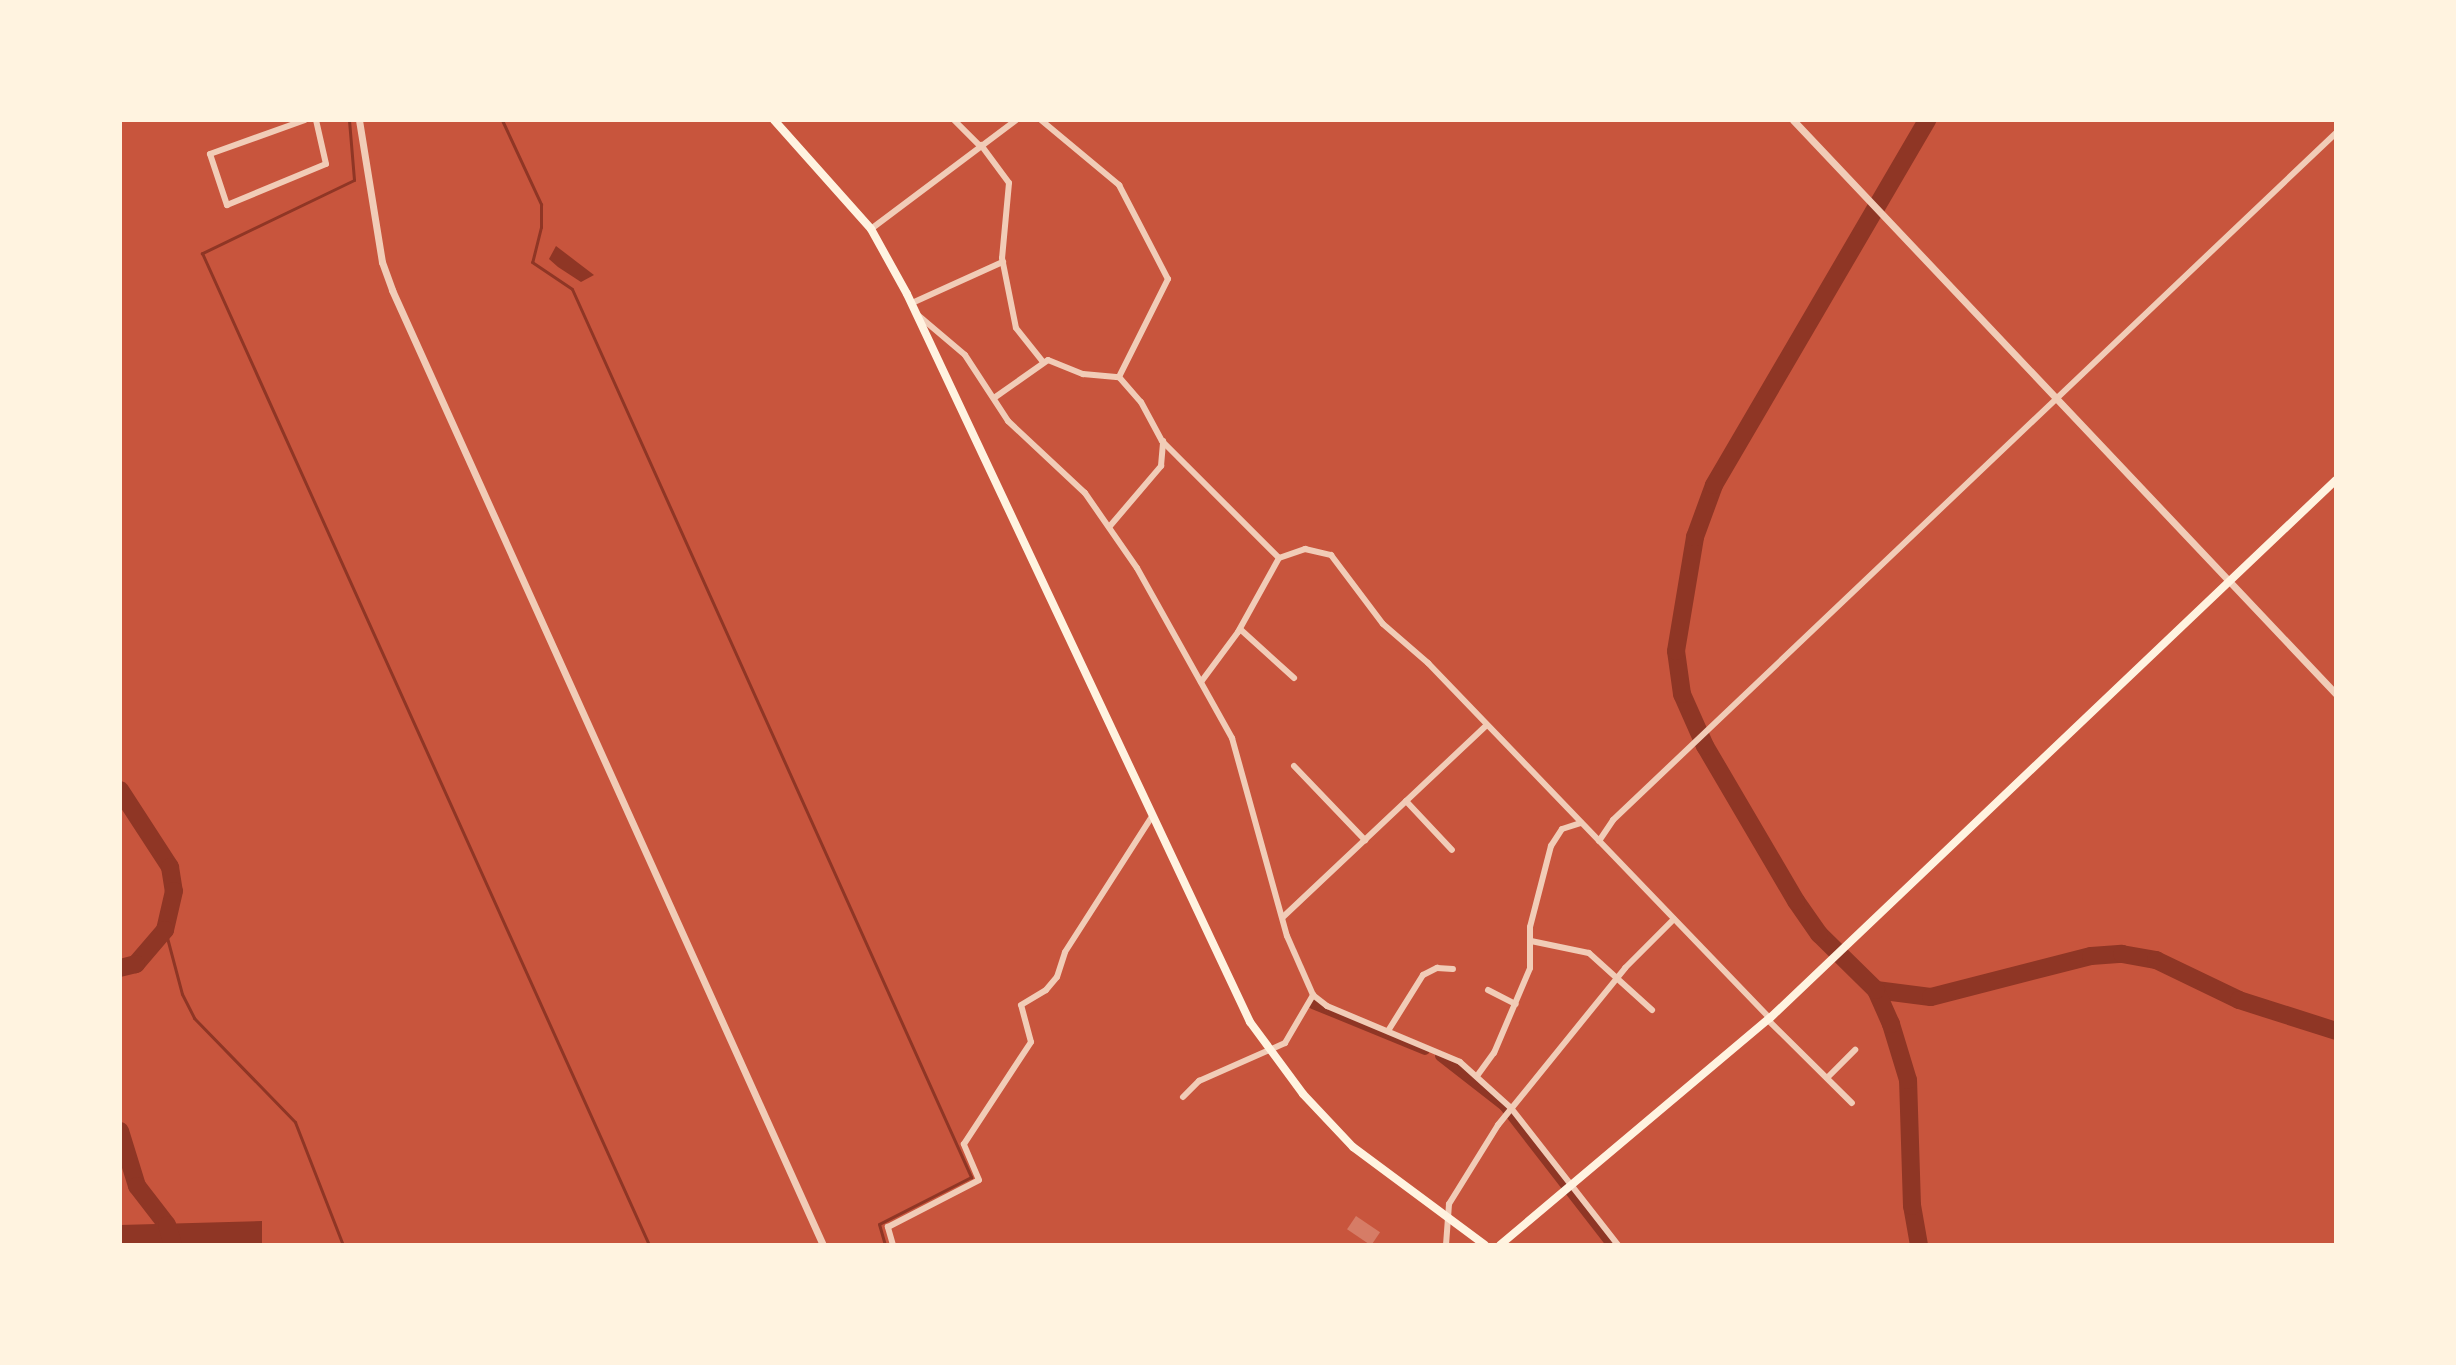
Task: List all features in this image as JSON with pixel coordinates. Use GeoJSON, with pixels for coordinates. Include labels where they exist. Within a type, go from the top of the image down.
{"type":"FeatureCollection","features":[{"type":"Feature","properties":{"kind":"main road"},"geometry":{"type":"LineString","coordinates":[[774,120],[871,229],[919,316],[1226,978],[1268,1050],[1353,1147],[1485,1245]]}},
{"type":"Feature","properties":{"kind":"main road"},"geometry":{"type":"LineString","coordinates":[[1500,1245],[1573,1187],[1769,1019],[2336,480]]}},
{"type":"Feature","properties":{"kind":"street"},"geometry":{"type":"LineString","coordinates":[[305,120],[210,154],[227,205],[326,164],[316,120]]}},
{"type":"Feature","properties":{"kind":"street"},"geometry":{"type":"LineString","coordinates":[[359,120],[382,262],[392,290],[823,1245]]}},
{"type":"Feature","properties":{"kind":"street"},"geometry":{"type":"LineString","coordinates":[[954,120],[980,146],[1009,183],[1003,262],[1016,328],[1043,362]]}},
{"type":"Feature","properties":{"kind":"street"},"geometry":{"type":"LineString","coordinates":[[871,229],[1016,120]]}},
{"type":"Feature","properties":{"kind":"street"},"geometry":{"type":"LineString","coordinates":[[1041,120],[1119,185],[1166,272],[1157,304],[1119,377]]}},
{"type":"Feature","properties":{"kind":"street"},"geometry":{"type":"LineString","coordinates":[[1793,120],[2336,694]]}},
{"type":"Feature","properties":{"kind":"street"},"geometry":{"type":"LineString","coordinates":[[1599,841],[1613,820],[1711,726],[2334,138]]}},
{"type":"Feature","properties":{"kind":"street"},"geometry":{"type":"LineString","coordinates":[[912,303],[1003,262]]}},
{"type":"Feature","properties":{"kind":"street"},"geometry":{"type":"LineString","coordinates":[[919,316],[965,355],[1008,421],[1085,493],[1110,526],[1201,682],[1242,760],[1283,917],[1299,969],[1313,995],[1454,1058],[1477,1076],[1511,1108],[1618,1245]]}},
{"type":"Feature","properties":{"kind":"street"},"geometry":{"type":"LineString","coordinates":[[994,398],[1043,362],[1056,359],[1083,374],[1119,377],[1141,402],[1162,441],[1279,558]]}},
{"type":"Feature","properties":{"kind":"street"},"geometry":{"type":"LineString","coordinates":[[1110,526],[1161,466],[1162,441]]}},
{"type":"Feature","properties":{"kind":"street"},"geometry":{"type":"LineString","coordinates":[[1201,682],[1240,629],[1279,558],[1305,549],[1338,561],[1383,624],[1487,725],[1852,1103]]}},
{"type":"Feature","properties":{"kind":"street"},"geometry":{"type":"LineString","coordinates":[[1240,629],[1294,678]]}},
{"type":"Feature","properties":{"kind":"street"},"geometry":{"type":"LineString","coordinates":[[1283,917],[1487,725]]}},
{"type":"Feature","properties":{"kind":"street"},"geometry":{"type":"LineString","coordinates":[[1294,766],[1365,840]]}},
{"type":"Feature","properties":{"kind":"street"},"geometry":{"type":"LineString","coordinates":[[1406,801],[1452,850]]}},
{"type":"Feature","properties":{"kind":"street"},"geometry":{"type":"LineString","coordinates":[[893,1245],[888,1227],[979,1180],[964,1144],[1031,1042],[1021,1005],[1046,990],[1057,977],[1065,952],[1151,818]]}},
{"type":"Feature","properties":{"kind":"street"},"geometry":{"type":"LineString","coordinates":[[1477,1076],[1516,1004],[1530,968],[1531,920],[1551,846],[1562,829],[1581,823]]}},
{"type":"Feature","properties":{"kind":"street"},"geometry":{"type":"LineString","coordinates":[[1446,1245],[1446,1217],[1454,1195],[1511,1108],[1619,975],[1674,919]]}},
{"type":"Feature","properties":{"kind":"street"},"geometry":{"type":"LineString","coordinates":[[1531,941],[1578,947],[1619,975],[1652,1010]]}},
{"type":"Feature","properties":{"kind":"street"},"geometry":{"type":"LineString","coordinates":[[1388,1031],[1423,975],[1437,968],[1453,969]]}},
{"type":"Feature","properties":{"kind":"street"},"geometry":{"type":"LineString","coordinates":[[1488,990],[1516,1004]]}},
{"type":"Feature","properties":{"kind":"street"},"geometry":{"type":"LineString","coordinates":[[1183,1097],[1199,1081],[1285,1043],[1313,995]]}},
{"type":"Feature","properties":{"kind":"street"},"geometry":{"type":"LineString","coordinates":[[1827,1078],[1855,1050]]}},
{"type":"Feature","properties":{"kind":"shaded area"},"geometry":{"type":"Polygon","coordinates":[[[556,246],[594,275],[581,282],[558,267],[549,259],[556,246]]]}},
{"type":"Feature","properties":{"kind":"shaded area"},"geometry":{"type":"Polygon","coordinates":[[[262,1221],[262,1245],[120,1245],[120,1225],[262,1221]]]}},
{"type":"Feature","properties":{"kind":"building"},"geometry":{"type":"Polygon","coordinates":[[[1356,1216],[1380,1232],[1370,1245],[1347,1229],[1356,1216]]]}},
{"type":"Feature","properties":{"kind":"waterway"},"geometry":{"type":"LineString","coordinates":[[349,120],[354,180],[202,253],[649,1245]]}},
{"type":"Feature","properties":{"kind":"waterway"},"geometry":{"type":"LineString","coordinates":[[502,120],[541,204],[541,227],[532,262],[572,289],[971,1177],[879,1224],[885,1245]]}},
{"type":"Feature","properties":{"kind":"waterway"},"geometry":{"type":"LineString","coordinates":[[1919,1245],[1912,1206],[1908,1080],[1891,1024],[1876,990],[1819,934],[1796,901],[1705,746],[1682,694],[1676,651],[1695,537],[1714,485],[1927,120]]}},
{"type":"Feature","properties":{"kind":"waterway"},"geometry":{"type":"LineString","coordinates":[[120,790],[170,867],[174,891],[165,930],[136,964],[120,968]]}},
{"type":"Feature","properties":{"kind":"waterway"},"geometry":{"type":"LineString","coordinates":[[165,930],[182,994],[194,1018],[295,1122],[343,1245]]}},
{"type":"Feature","properties":{"kind":"waterway"},"geometry":{"type":"LineString","coordinates":[[1876,990],[1931,997],[2091,956],[2122,954],[2156,960],[2239,1000],[2336,1031]]}},
{"type":"Feature","properties":{"kind":"waterway"},"geometry":{"type":"LineString","coordinates":[[1313,1004],[1425,1050]]}},
{"type":"Feature","properties":{"kind":"waterway"},"geometry":{"type":"LineString","coordinates":[[1440,1056],[1504,1106],[1612,1245]]}},
{"type":"Feature","properties":{"kind":"waterway"},"geometry":{"type":"LineString","coordinates":[[120,1131],[137,1186],[167,1225],[173,1245]]}}]}
